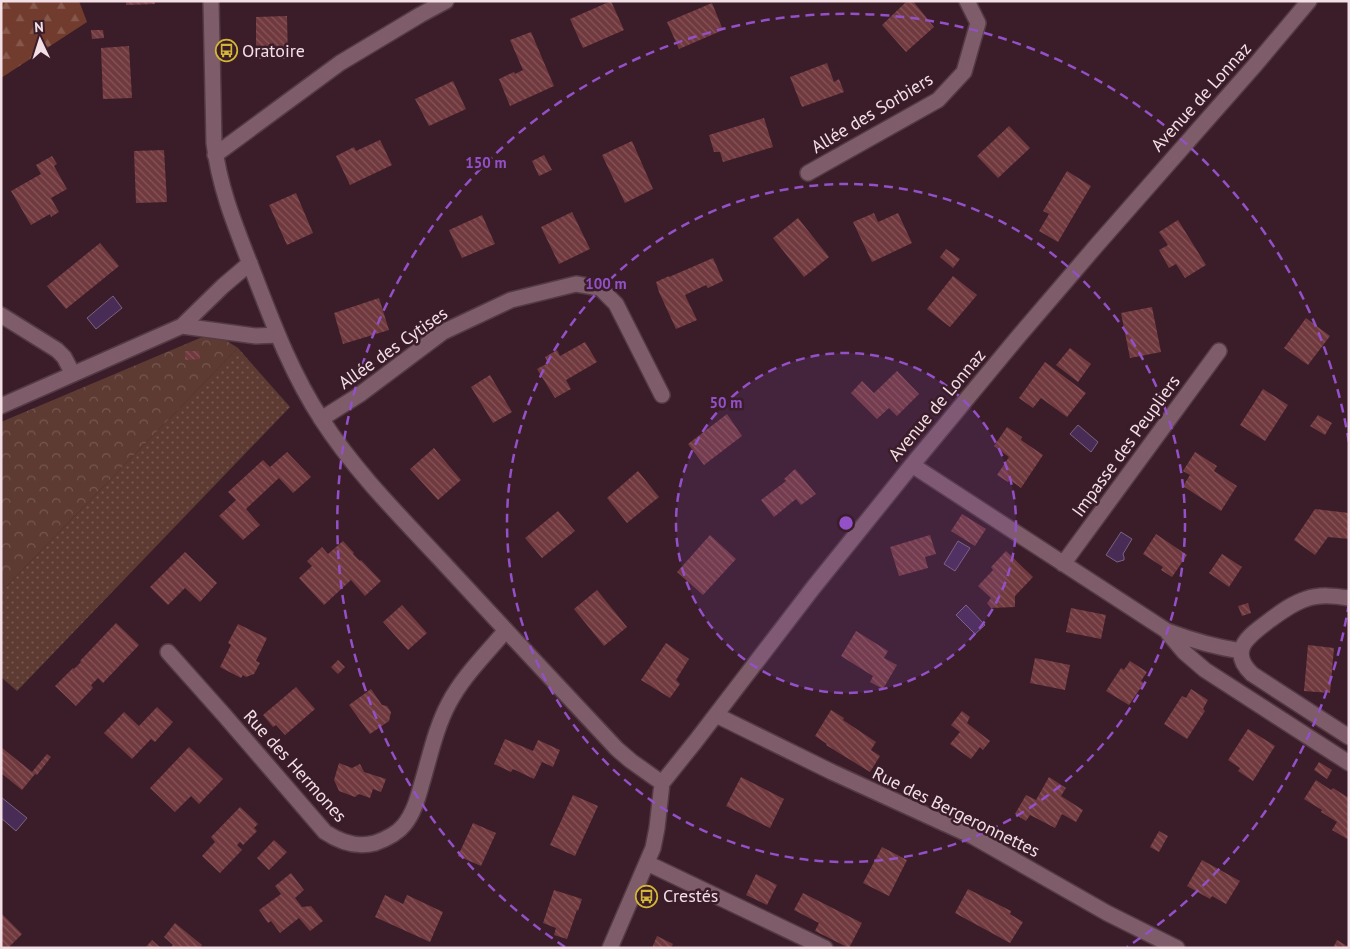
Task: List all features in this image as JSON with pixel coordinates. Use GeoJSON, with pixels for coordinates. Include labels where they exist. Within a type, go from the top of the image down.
{"type":"FeatureCollection","features":[{"type":"Feature","properties":{"kind":"street"},"geometry":{"type":"LineString","coordinates":[[211,1],[213,132],[215,155],[224,196],[278,335],[302,386],[321,419],[361,474],[617,749],[662,783],[653,848],[610,948]]}},
{"type":"Feature","properties":{"kind":"street"},"geometry":{"type":"LineString","coordinates":[[215,155],[340,63],[446,1]]}},
{"type":"Feature","properties":{"kind":"street","name":"Allée des Sorbiers"},"geometry":{"type":"LineString","coordinates":[[808,173],[938,100],[964,72],[978,23],[967,1]]}},
{"type":"Feature","properties":{"kind":"street","name":"Avenue de Lonnaz"},"geometry":{"type":"LineString","coordinates":[[662,783],[813,588],[912,465],[1018,337],[1309,1]]}},
{"type":"Feature","properties":{"kind":"street"},"geometry":{"type":"LineString","coordinates":[[1,406],[182,326],[250,263]]}},
{"type":"Feature","properties":{"kind":"street","name":"Allée des Cytises"},"geometry":{"type":"LineString","coordinates":[[321,419],[359,395],[443,332],[511,300],[576,284],[600,288],[616,304],[662,395]]}},
{"type":"Feature","properties":{"kind":"street"},"geometry":{"type":"LineString","coordinates":[[1,315],[57,350],[64,357],[73,374]]}},
{"type":"Feature","properties":{"kind":"street"},"geometry":{"type":"LineString","coordinates":[[182,326],[256,336],[278,335]]}},
{"type":"Feature","properties":{"kind":"street","name":"Impasse des Peupliers"},"geometry":{"type":"LineString","coordinates":[[1063,564],[1219,351]]}},
{"type":"Feature","properties":{"kind":"street"},"geometry":{"type":"LineString","coordinates":[[912,465],[1166,632],[1184,652],[1205,670],[1349,763]]}},
{"type":"Feature","properties":{"kind":"street"},"geometry":{"type":"LineString","coordinates":[[1349,598],[1321,596],[1308,598],[1296,603],[1251,635],[1241,651],[1242,660],[1252,674],[1349,737]]}},
{"type":"Feature","properties":{"kind":"street","name":"Rue des Hermones"},"geometry":{"type":"LineString","coordinates":[[168,652],[320,828],[335,839],[360,845],[384,840],[395,834],[404,825],[416,803],[440,724],[450,702],[468,675],[506,630]]}},
{"type":"Feature","properties":{"kind":"street"},"geometry":{"type":"LineString","coordinates":[[1166,632],[1208,645],[1241,651]]}},
{"type":"Feature","properties":{"kind":"street","name":"Rue des Bergeronnettes"},"geometry":{"type":"LineString","coordinates":[[716,715],[832,772],[972,836],[1107,912],[1176,948]]}},
{"type":"Feature","properties":{"kind":"street"},"geometry":{"type":"LineString","coordinates":[[647,864],[826,948]]}},
{"type":"Feature","properties":{"kind":"green space"},"geometry":{"type":"Polygon","coordinates":[[[1,1],[79,1],[87,22],[1,78],[1,1]]]}},
{"type":"Feature","properties":{"kind":"green space"},"geometry":{"type":"Polygon","coordinates":[[[215,337],[227,341],[238,348],[1,592],[1,422],[200,338],[215,337]]]}},
{"type":"Feature","properties":{"kind":"green space"},"geometry":{"type":"Polygon","coordinates":[[[238,348],[290,407],[17,691],[1,677],[1,592],[238,348]]]}},
{"type":"Feature","properties":{"kind":"shaded area"},"geometry":{"type":"Polygon","coordinates":[[[113,296],[122,308],[96,329],[87,318],[113,296]]]}},
{"type":"Feature","properties":{"kind":"shaded area"},"geometry":{"type":"Polygon","coordinates":[[[1078,425],[1098,442],[1091,452],[1070,434],[1078,425]]]}},
{"type":"Feature","properties":{"kind":"shaded area"},"geometry":{"type":"Polygon","coordinates":[[[1121,532],[1132,539],[1123,554],[1124,560],[1117,562],[1106,555],[1121,532]]]}},
{"type":"Feature","properties":{"kind":"shaded area"},"geometry":{"type":"Polygon","coordinates":[[[958,541],[970,548],[955,571],[944,564],[958,541]]]}},
{"type":"Feature","properties":{"kind":"shaded area"},"geometry":{"type":"Polygon","coordinates":[[[966,605],[985,625],[975,634],[956,615],[966,605]]]}},
{"type":"Feature","properties":{"kind":"shaded area"},"geometry":{"type":"Polygon","coordinates":[[[1,797],[27,818],[16,831],[1,818],[1,797]]]}},
{"type":"Feature","properties":{"kind":"building"},"geometry":{"type":"Polygon","coordinates":[[[126,1],[155,1],[155,4],[126,5],[126,1]]]}},
{"type":"Feature","properties":{"kind":"building"},"geometry":{"type":"Polygon","coordinates":[[[611,1],[624,30],[583,48],[570,19],[611,1]]]}},
{"type":"Feature","properties":{"kind":"building"},"geometry":{"type":"Polygon","coordinates":[[[907,1],[913,1],[934,27],[906,52],[882,25],[907,1]]]}},
{"type":"Feature","properties":{"kind":"building"},"geometry":{"type":"Polygon","coordinates":[[[712,3],[723,30],[679,49],[667,22],[712,3]]]}},
{"type":"Feature","properties":{"kind":"building"},"geometry":{"type":"Polygon","coordinates":[[[287,16],[288,59],[256,59],[256,17],[287,16]]]}},
{"type":"Feature","properties":{"kind":"building"},"geometry":{"type":"Polygon","coordinates":[[[91,30],[103,30],[104,38],[92,39],[91,30]]]}},
{"type":"Feature","properties":{"kind":"building"},"geometry":{"type":"Polygon","coordinates":[[[531,32],[554,86],[510,106],[499,79],[523,70],[510,40],[531,32]]]}},
{"type":"Feature","properties":{"kind":"building"},"geometry":{"type":"Polygon","coordinates":[[[129,46],[132,98],[103,99],[101,48],[129,46]]]}},
{"type":"Feature","properties":{"kind":"building"},"geometry":{"type":"Polygon","coordinates":[[[827,63],[834,82],[839,79],[844,92],[802,107],[790,77],[827,63]]]}},
{"type":"Feature","properties":{"kind":"building"},"geometry":{"type":"Polygon","coordinates":[[[453,81],[466,109],[429,126],[415,99],[453,81]]]}},
{"type":"Feature","properties":{"kind":"building"},"geometry":{"type":"Polygon","coordinates":[[[764,118],[773,147],[723,162],[720,152],[714,152],[709,135],[764,118]]]}},
{"type":"Feature","properties":{"kind":"building"},"geometry":{"type":"Polygon","coordinates":[[[1009,126],[1030,148],[998,178],[977,156],[1009,126]]]}},
{"type":"Feature","properties":{"kind":"building"},"geometry":{"type":"Polygon","coordinates":[[[380,140],[392,165],[350,185],[336,156],[354,147],[356,151],[380,140]]]}},
{"type":"Feature","properties":{"kind":"building"},"geometry":{"type":"Polygon","coordinates":[[[632,141],[653,189],[625,203],[602,155],[632,141]]]}},
{"type":"Feature","properties":{"kind":"building"},"geometry":{"type":"Polygon","coordinates":[[[164,150],[167,202],[136,203],[134,151],[164,150]]]}},
{"type":"Feature","properties":{"kind":"building"},"geometry":{"type":"Polygon","coordinates":[[[544,155],[552,170],[539,176],[532,161],[544,155]]]}},
{"type":"Feature","properties":{"kind":"building"},"geometry":{"type":"Polygon","coordinates":[[[52,156],[57,164],[54,166],[67,189],[51,198],[59,212],[51,217],[50,214],[31,225],[11,191],[41,174],[36,165],[52,156]]]}},
{"type":"Feature","properties":{"kind":"building"},"geometry":{"type":"Polygon","coordinates":[[[1067,171],[1091,186],[1058,242],[1039,231],[1049,214],[1043,211],[1067,171]]]}},
{"type":"Feature","properties":{"kind":"building"},"geometry":{"type":"Polygon","coordinates":[[[296,193],[313,233],[287,245],[269,205],[296,193]]]}},
{"type":"Feature","properties":{"kind":"building"},"geometry":{"type":"Polygon","coordinates":[[[572,212],[590,249],[559,264],[541,227],[572,212]]]}},
{"type":"Feature","properties":{"kind":"building"},"geometry":{"type":"Polygon","coordinates":[[[874,213],[878,222],[898,213],[912,243],[872,262],[853,222],[874,213]]]}},
{"type":"Feature","properties":{"kind":"building"},"geometry":{"type":"Polygon","coordinates":[[[482,215],[495,244],[462,258],[449,230],[482,215]]]}},
{"type":"Feature","properties":{"kind":"building"},"geometry":{"type":"Polygon","coordinates":[[[798,218],[829,257],[804,277],[773,238],[798,218]]]}},
{"type":"Feature","properties":{"kind":"building"},"geometry":{"type":"Polygon","coordinates":[[[1178,220],[1206,265],[1185,278],[1176,264],[1169,268],[1159,250],[1168,245],[1159,232],[1178,220]]]}},
{"type":"Feature","properties":{"kind":"building"},"geometry":{"type":"Polygon","coordinates":[[[100,243],[119,266],[66,309],[47,286],[100,243]]]}},
{"type":"Feature","properties":{"kind":"building"},"geometry":{"type":"Polygon","coordinates":[[[946,249],[960,259],[953,268],[940,257],[946,249]]]}},
{"type":"Feature","properties":{"kind":"building"},"geometry":{"type":"Polygon","coordinates":[[[713,258],[723,281],[708,288],[706,285],[685,295],[697,320],[676,329],[656,282],[713,258]]]}},
{"type":"Feature","properties":{"kind":"building"},"geometry":{"type":"Polygon","coordinates":[[[953,276],[977,295],[950,327],[927,309],[953,276]]]}},
{"type":"Feature","properties":{"kind":"building"},"geometry":{"type":"Polygon","coordinates":[[[379,298],[389,330],[343,344],[334,313],[379,298]]]}},
{"type":"Feature","properties":{"kind":"building"},"geometry":{"type":"Polygon","coordinates":[[[1152,307],[1161,352],[1130,358],[1121,313],[1152,307]]]}},
{"type":"Feature","properties":{"kind":"building"},"geometry":{"type":"Polygon","coordinates":[[[1306,318],[1330,336],[1308,365],[1284,348],[1306,318]]]}},
{"type":"Feature","properties":{"kind":"building"},"geometry":{"type":"Polygon","coordinates":[[[585,342],[597,362],[566,380],[571,389],[555,398],[537,369],[548,363],[545,357],[557,350],[560,356],[585,342]]]}},
{"type":"Feature","properties":{"kind":"building"},"geometry":{"type":"Polygon","coordinates":[[[1070,348],[1091,364],[1078,382],[1056,365],[1070,348]]]}},
{"type":"Feature","properties":{"kind":"building"},"geometry":{"type":"Polygon","coordinates":[[[185,351],[199,351],[200,359],[185,360],[185,351]]]}},
{"type":"Feature","properties":{"kind":"building"},"geometry":{"type":"Polygon","coordinates":[[[1045,362],[1086,393],[1067,417],[1041,398],[1033,408],[1019,398],[1045,362]]]}},
{"type":"Feature","properties":{"kind":"building"},"geometry":{"type":"Polygon","coordinates":[[[897,371],[919,394],[897,416],[889,408],[877,419],[851,393],[862,381],[874,393],[897,371]]]}},
{"type":"Feature","properties":{"kind":"building"},"geometry":{"type":"Polygon","coordinates":[[[490,375],[512,412],[493,423],[471,387],[490,375]]]}},
{"type":"Feature","properties":{"kind":"building"},"geometry":{"type":"Polygon","coordinates":[[[1263,389],[1288,405],[1265,441],[1240,425],[1263,389]]]}},
{"type":"Feature","properties":{"kind":"building"},"geometry":{"type":"Polygon","coordinates":[[[727,414],[742,436],[704,465],[688,444],[727,414]]]}},
{"type":"Feature","properties":{"kind":"building"},"geometry":{"type":"Polygon","coordinates":[[[1318,415],[1332,423],[1325,435],[1310,426],[1318,415]]]}},
{"type":"Feature","properties":{"kind":"building"},"geometry":{"type":"Polygon","coordinates":[[[1007,427],[1022,437],[1021,440],[1043,455],[1021,488],[1010,480],[1008,482],[997,475],[1009,457],[994,446],[1007,427]]]}},
{"type":"Feature","properties":{"kind":"building"},"geometry":{"type":"Polygon","coordinates":[[[434,448],[461,480],[438,500],[410,469],[434,448]]]}},
{"type":"Feature","properties":{"kind":"building"},"geometry":{"type":"Polygon","coordinates":[[[287,452],[311,477],[293,493],[279,478],[246,509],[260,525],[243,540],[219,516],[236,500],[228,492],[263,460],[270,467],[287,452]]]}},
{"type":"Feature","properties":{"kind":"building"},"geometry":{"type":"Polygon","coordinates":[[[1195,452],[1217,466],[1214,471],[1237,486],[1221,511],[1183,486],[1190,475],[1183,471],[1195,452]]]}},
{"type":"Feature","properties":{"kind":"building"},"geometry":{"type":"Polygon","coordinates":[[[795,469],[816,494],[801,505],[796,499],[774,517],[761,500],[786,481],[784,479],[795,469]]]}},
{"type":"Feature","properties":{"kind":"building"},"geometry":{"type":"Polygon","coordinates":[[[638,471],[659,497],[627,523],[607,498],[638,471]]]}},
{"type":"Feature","properties":{"kind":"building"},"geometry":{"type":"Polygon","coordinates":[[[1315,509],[1349,513],[1349,539],[1328,537],[1315,555],[1294,540],[1315,509]]]}},
{"type":"Feature","properties":{"kind":"building"},"geometry":{"type":"Polygon","coordinates":[[[558,511],[575,531],[542,558],[525,538],[558,511]]]}},
{"type":"Feature","properties":{"kind":"building"},"geometry":{"type":"Polygon","coordinates":[[[962,514],[986,529],[975,546],[951,531],[962,514]]]}},
{"type":"Feature","properties":{"kind":"building"},"geometry":{"type":"Polygon","coordinates":[[[1156,534],[1187,555],[1172,577],[1161,570],[1163,567],[1143,554],[1156,534]]]}},
{"type":"Feature","properties":{"kind":"building"},"geometry":{"type":"Polygon","coordinates":[[[710,535],[736,559],[703,595],[677,572],[710,535]]]}},
{"type":"Feature","properties":{"kind":"building"},"geometry":{"type":"Polygon","coordinates":[[[930,535],[936,554],[925,557],[928,568],[899,576],[890,547],[930,535]]]}},
{"type":"Feature","properties":{"kind":"building"},"geometry":{"type":"Polygon","coordinates":[[[343,541],[353,554],[381,581],[365,596],[351,580],[324,605],[299,578],[312,566],[307,561],[322,547],[328,554],[343,541]]]}},
{"type":"Feature","properties":{"kind":"building"},"geometry":{"type":"Polygon","coordinates":[[[1006,551],[1033,577],[1015,596],[1015,607],[991,608],[987,603],[991,598],[978,586],[993,570],[991,567],[1006,551]]]}},
{"type":"Feature","properties":{"kind":"building"},"geometry":{"type":"Polygon","coordinates":[[[185,552],[217,583],[200,602],[185,588],[168,605],[150,587],[185,552]]]}},
{"type":"Feature","properties":{"kind":"building"},"geometry":{"type":"Polygon","coordinates":[[[1222,554],[1242,567],[1229,587],[1209,573],[1222,554]]]}},
{"type":"Feature","properties":{"kind":"building"},"geometry":{"type":"Polygon","coordinates":[[[597,590],[627,627],[604,646],[574,609],[597,590]]]}},
{"type":"Feature","properties":{"kind":"building"},"geometry":{"type":"Polygon","coordinates":[[[1248,603],[1251,613],[1242,616],[1238,606],[1248,603]]]}},
{"type":"Feature","properties":{"kind":"building"},"geometry":{"type":"Polygon","coordinates":[[[402,605],[427,633],[408,650],[383,622],[402,605]]]}},
{"type":"Feature","properties":{"kind":"building"},"geometry":{"type":"Polygon","coordinates":[[[1071,608],[1106,615],[1101,639],[1066,632],[1071,608]]]}},
{"type":"Feature","properties":{"kind":"building"},"geometry":{"type":"Polygon","coordinates":[[[116,623],[139,645],[103,683],[98,678],[91,685],[93,688],[76,706],[55,686],[81,662],[116,623]]]}},
{"type":"Feature","properties":{"kind":"building"},"geometry":{"type":"Polygon","coordinates":[[[238,624],[267,638],[256,661],[260,663],[254,674],[246,677],[243,675],[241,678],[220,667],[231,645],[228,643],[238,624]]]}},
{"type":"Feature","properties":{"kind":"building"},"geometry":{"type":"Polygon","coordinates":[[[856,631],[888,651],[884,658],[897,665],[883,689],[870,682],[873,676],[841,656],[856,631]]]}},
{"type":"Feature","properties":{"kind":"building"},"geometry":{"type":"Polygon","coordinates":[[[666,643],[689,659],[676,680],[680,684],[670,698],[641,680],[666,643]]]}},
{"type":"Feature","properties":{"kind":"building"},"geometry":{"type":"Polygon","coordinates":[[[1308,645],[1334,648],[1330,693],[1304,691],[1308,645]]]}},
{"type":"Feature","properties":{"kind":"building"},"geometry":{"type":"Polygon","coordinates":[[[1035,658],[1070,665],[1065,690],[1030,683],[1035,658]]]}},
{"type":"Feature","properties":{"kind":"building"},"geometry":{"type":"Polygon","coordinates":[[[338,660],[345,667],[338,674],[331,667],[338,660]]]}},
{"type":"Feature","properties":{"kind":"building"},"geometry":{"type":"Polygon","coordinates":[[[1130,661],[1147,672],[1141,681],[1144,683],[1129,705],[1106,691],[1121,668],[1124,670],[1130,661]]]}},
{"type":"Feature","properties":{"kind":"building"},"geometry":{"type":"Polygon","coordinates":[[[296,687],[315,709],[285,735],[276,725],[273,727],[263,715],[296,687]]]}},
{"type":"Feature","properties":{"kind":"building"},"geometry":{"type":"Polygon","coordinates":[[[371,689],[382,705],[387,706],[391,712],[389,721],[370,734],[349,705],[371,689]]]}},
{"type":"Feature","properties":{"kind":"building"},"geometry":{"type":"Polygon","coordinates":[[[1191,689],[1208,700],[1203,709],[1205,711],[1187,739],[1164,724],[1182,696],[1186,698],[1191,689]]]}},
{"type":"Feature","properties":{"kind":"building"},"geometry":{"type":"Polygon","coordinates":[[[157,707],[173,722],[155,742],[151,739],[132,759],[104,733],[124,712],[139,726],[157,707]]]}},
{"type":"Feature","properties":{"kind":"building"},"geometry":{"type":"Polygon","coordinates":[[[831,710],[876,742],[871,750],[880,756],[870,772],[826,745],[815,736],[831,710]]]}},
{"type":"Feature","properties":{"kind":"building"},"geometry":{"type":"Polygon","coordinates":[[[962,711],[970,717],[967,723],[990,741],[983,750],[980,747],[971,759],[950,744],[960,732],[951,725],[962,711]]]}},
{"type":"Feature","properties":{"kind":"building"},"geometry":{"type":"Polygon","coordinates":[[[1248,729],[1275,746],[1253,781],[1238,771],[1240,768],[1228,760],[1248,729]]]}},
{"type":"Feature","properties":{"kind":"building"},"geometry":{"type":"Polygon","coordinates":[[[505,739],[533,751],[538,740],[560,750],[553,767],[542,762],[534,779],[513,769],[511,772],[494,764],[505,739]]]}},
{"type":"Feature","properties":{"kind":"building"},"geometry":{"type":"Polygon","coordinates":[[[1,747],[32,772],[47,754],[51,757],[22,790],[1,773],[1,747]]]}},
{"type":"Feature","properties":{"kind":"building"},"geometry":{"type":"Polygon","coordinates":[[[189,747],[223,779],[199,804],[191,796],[175,812],[150,788],[189,747]]]}},
{"type":"Feature","properties":{"kind":"building"},"geometry":{"type":"Polygon","coordinates":[[[1319,762],[1332,770],[1327,779],[1314,770],[1319,762]]]}},
{"type":"Feature","properties":{"kind":"building"},"geometry":{"type":"Polygon","coordinates":[[[339,763],[352,768],[360,764],[364,772],[386,779],[381,792],[373,789],[370,798],[359,794],[355,797],[339,791],[334,780],[339,763]]]}},
{"type":"Feature","properties":{"kind":"building"},"geometry":{"type":"Polygon","coordinates":[[[741,777],[784,799],[770,828],[726,806],[741,777]]]}},
{"type":"Feature","properties":{"kind":"building"},"geometry":{"type":"Polygon","coordinates":[[[1049,777],[1066,788],[1061,796],[1083,810],[1076,822],[1062,814],[1055,828],[1030,815],[1026,821],[1015,814],[1026,795],[1036,800],[1049,777]]]}},
{"type":"Feature","properties":{"kind":"building"},"geometry":{"type":"Polygon","coordinates":[[[1316,780],[1331,790],[1333,788],[1349,798],[1349,840],[1332,830],[1337,822],[1304,799],[1316,780]]]}},
{"type":"Feature","properties":{"kind":"building"},"geometry":{"type":"Polygon","coordinates":[[[573,795],[598,806],[575,856],[550,845],[573,795]]]}},
{"type":"Feature","properties":{"kind":"building"},"geometry":{"type":"Polygon","coordinates":[[[240,807],[258,824],[254,828],[257,831],[243,845],[240,842],[237,845],[242,850],[220,873],[202,856],[215,842],[211,837],[240,807]]]}},
{"type":"Feature","properties":{"kind":"building"},"geometry":{"type":"Polygon","coordinates":[[[473,823],[496,833],[481,866],[458,856],[473,823]]]}},
{"type":"Feature","properties":{"kind":"building"},"geometry":{"type":"Polygon","coordinates":[[[1159,831],[1168,836],[1159,852],[1150,847],[1159,831]]]}},
{"type":"Feature","properties":{"kind":"building"},"geometry":{"type":"Polygon","coordinates":[[[274,840],[287,852],[269,870],[257,858],[274,840]]]}},
{"type":"Feature","properties":{"kind":"building"},"geometry":{"type":"Polygon","coordinates":[[[882,847],[907,860],[889,896],[863,883],[882,847]]]}},
{"type":"Feature","properties":{"kind":"building"},"geometry":{"type":"Polygon","coordinates":[[[1202,860],[1240,881],[1226,904],[1212,896],[1210,899],[1187,886],[1202,860]]]}},
{"type":"Feature","properties":{"kind":"building"},"geometry":{"type":"Polygon","coordinates":[[[291,873],[304,890],[295,898],[302,907],[311,906],[323,921],[310,931],[299,918],[280,933],[271,921],[268,923],[259,910],[281,894],[275,886],[291,873]]]}},
{"type":"Feature","properties":{"kind":"building"},"geometry":{"type":"Polygon","coordinates":[[[756,874],[777,885],[767,905],[746,895],[756,874]]]}},
{"type":"Feature","properties":{"kind":"building"},"geometry":{"type":"Polygon","coordinates":[[[968,889],[1011,911],[1010,914],[1023,922],[1010,943],[955,913],[968,889]]]}},
{"type":"Feature","properties":{"kind":"building"},"geometry":{"type":"Polygon","coordinates":[[[554,890],[582,899],[567,939],[554,935],[556,928],[543,923],[554,890]]]}},
{"type":"Feature","properties":{"kind":"building"},"geometry":{"type":"Polygon","coordinates":[[[803,893],[862,923],[849,948],[815,931],[819,923],[794,910],[803,893]]]}},
{"type":"Feature","properties":{"kind":"building"},"geometry":{"type":"Polygon","coordinates":[[[385,895],[403,904],[407,895],[443,912],[430,942],[375,917],[385,895]]]}},
{"type":"Feature","properties":{"kind":"building"},"geometry":{"type":"Polygon","coordinates":[[[1,913],[22,934],[8,948],[1,948],[1,913]]]}},
{"type":"Feature","properties":{"kind":"building"},"geometry":{"type":"Polygon","coordinates":[[[175,923],[202,945],[200,948],[170,948],[173,945],[164,937],[175,923]]]}},
{"type":"Feature","properties":{"kind":"building"},"geometry":{"type":"Polygon","coordinates":[[[657,936],[673,944],[671,948],[652,948],[657,936]]]}},
{"type":"Feature","properties":{"kind":"building"},"geometry":{"type":"Polygon","coordinates":[[[152,940],[161,948],[145,948],[152,940]]]}},
{"type":"Feature","properties":{"kind":"building"},"geometry":{"type":"Polygon","coordinates":[[[1337,940],[1349,947],[1349,948],[1333,948],[1337,940]]]}},
{"type":"Feature","properties":{"kind":"place","name":"Oratoire"},"geometry":{"type":"Point","coordinates":[226,51]}},
{"type":"Feature","properties":{"kind":"place","name":"Crestés"},"geometry":{"type":"Point","coordinates":[647,896]}}]}
